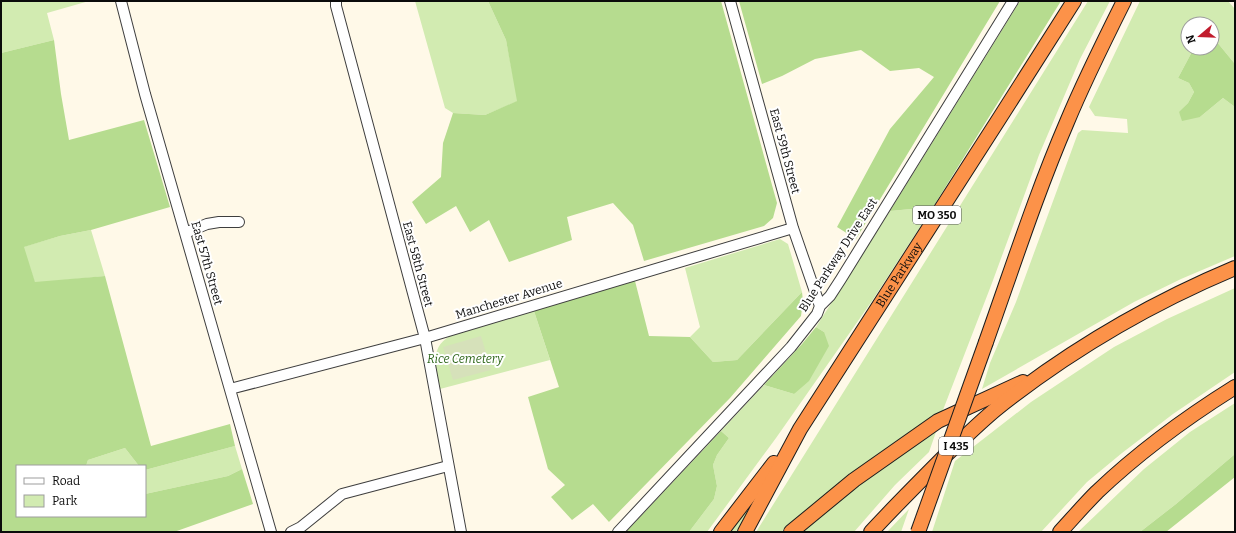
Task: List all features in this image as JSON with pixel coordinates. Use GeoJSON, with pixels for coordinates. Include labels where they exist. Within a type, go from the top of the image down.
{"type":"FeatureCollection","features":[{"type":"Feature","properties":{"kind":"highway","name":"Blue Parkway"},"geometry":{"type":"LineString","coordinates":[[745,532],[800,429],[1074,1]]}},
{"type":"Feature","properties":{"kind":"highway"},"geometry":{"type":"LineString","coordinates":[[918,532],[1041,187],[1066,122],[1090,69],[1124,1]]}},
{"type":"Feature","properties":{"kind":"highway","name":"I 435"},"geometry":{"type":"LineString","coordinates":[[871,532],[901,498],[967,435],[995,410],[1049,370],[1150,306],[1235,268]]}},
{"type":"Feature","properties":{"kind":"highway"},"geometry":{"type":"LineString","coordinates":[[791,532],[854,480],[938,421],[1049,370]]}},
{"type":"Feature","properties":{"kind":"highway"},"geometry":{"type":"LineString","coordinates":[[1060,532],[1098,492],[1144,452],[1204,406],[1235,387]]}},
{"type":"Feature","properties":{"kind":"highway"},"geometry":{"type":"LineString","coordinates":[[721,532],[800,429]]}},
{"type":"Feature","properties":{"kind":"street","name":"East 57th Street"},"geometry":{"type":"LineString","coordinates":[[121,1],[145,94],[271,532]]}},
{"type":"Feature","properties":{"kind":"street","name":"East 59th Street"},"geometry":{"type":"LineString","coordinates":[[730,1],[793,228],[820,306]]}},
{"type":"Feature","properties":{"kind":"street","name":"Blue Parkway Drive East"},"geometry":{"type":"LineString","coordinates":[[618,532],[791,347],[817,314],[820,306],[830,296],[1012,1]]}},
{"type":"Feature","properties":{"kind":"street","name":"East 58th Street"},"geometry":{"type":"LineString","coordinates":[[335,3],[425,338],[461,532]]}},
{"type":"Feature","properties":{"kind":"street"},"geometry":{"type":"LineString","coordinates":[[185,233],[207,224],[219,222],[239,222]]}},
{"type":"Feature","properties":{"kind":"street","name":"Manchester Avenue"},"geometry":{"type":"LineString","coordinates":[[230,390],[425,338],[793,228]]}},
{"type":"Feature","properties":{"kind":"street"},"geometry":{"type":"LineString","coordinates":[[291,532],[307,523],[342,494],[448,466]]}},
{"type":"Feature","properties":{"kind":"green space"},"geometry":{"type":"Polygon","coordinates":[[[1,1],[89,1],[47,13],[54,40],[1,53],[1,1]]]}},
{"type":"Feature","properties":{"kind":"green space"},"geometry":{"type":"Polygon","coordinates":[[[415,1],[488,1],[506,40],[518,101],[485,115],[453,113],[445,108],[415,1]]]}},
{"type":"Feature","properties":{"kind":"green space"},"geometry":{"type":"Polygon","coordinates":[[[488,1],[721,1],[777,203],[773,218],[764,226],[644,261],[633,225],[613,203],[567,217],[572,240],[509,262],[489,220],[470,232],[456,206],[426,224],[412,202],[441,177],[443,143],[453,113],[485,115],[517,101],[506,40],[488,1]]]}},
{"type":"Feature","properties":{"kind":"green space"},"geometry":{"type":"Polygon","coordinates":[[[739,1],[1000,1],[856,239],[837,227],[890,129],[934,77],[919,68],[890,71],[861,50],[815,59],[782,76],[762,84],[739,1]]]}},
{"type":"Feature","properties":{"kind":"green space"},"geometry":{"type":"Polygon","coordinates":[[[1020,1],[1061,1],[933,207],[890,211],[1020,1]]]}},
{"type":"Feature","properties":{"kind":"green space"},"geometry":{"type":"Polygon","coordinates":[[[1088,1],[1110,1],[1080,59],[1039,155],[943,410],[889,446],[844,479],[781,532],[756,532],[1088,1]]]}},
{"type":"Feature","properties":{"kind":"green space"},"geometry":{"type":"Polygon","coordinates":[[[1140,1],[1228,1],[1235,9],[1235,64],[1220,46],[1220,16],[1180,16],[1180,56],[1190,56],[1178,78],[1189,83],[1194,92],[1188,103],[1179,113],[1200,117],[1223,98],[1235,107],[1235,256],[1181,279],[1134,302],[982,389],[990,363],[1016,302],[1078,133],[1082,130],[1128,133],[1127,119],[1095,116],[1089,107],[1140,1]]]}},
{"type":"Feature","properties":{"kind":"green space"},"geometry":{"type":"Polygon","coordinates":[[[54,40],[69,140],[144,120],[170,207],[91,230],[60,236],[24,247],[35,282],[105,276],[151,446],[230,424],[235,446],[146,470],[146,465],[138,465],[125,448],[88,460],[86,465],[16,465],[16,517],[146,517],[146,494],[228,476],[242,469],[253,504],[174,532],[1,532],[1,53],[54,40]]]}},
{"type":"Feature","properties":{"kind":"green space"},"geometry":{"type":"Polygon","coordinates":[[[1220,46],[1235,64],[1235,107],[1223,98],[1200,117],[1182,121],[1179,112],[1188,103],[1194,92],[1189,83],[1178,78],[1190,56],[1220,56],[1220,46]]]}},
{"type":"Feature","properties":{"kind":"green space"},"geometry":{"type":"Polygon","coordinates":[[[933,207],[872,301],[776,438],[707,532],[689,532],[714,499],[717,486],[713,465],[717,455],[729,438],[721,431],[764,385],[794,394],[824,332],[816,327],[890,211],[933,207]]]}},
{"type":"Feature","properties":{"kind":"green space"},"geometry":{"type":"Polygon","coordinates":[[[91,230],[105,276],[35,283],[23,247],[60,236],[91,230]]]}},
{"type":"Feature","properties":{"kind":"green space"},"geometry":{"type":"Polygon","coordinates":[[[780,239],[788,244],[802,292],[737,360],[713,362],[690,337],[700,327],[685,268],[780,239]]]}},
{"type":"Feature","properties":{"kind":"green space"},"geometry":{"type":"Polygon","coordinates":[[[635,281],[649,336],[690,337],[713,362],[737,360],[802,292],[803,301],[801,316],[730,398],[609,522],[593,504],[572,520],[551,497],[565,485],[548,469],[528,397],[559,387],[534,311],[635,281]]]}},
{"type":"Feature","properties":{"kind":"green space"},"geometry":{"type":"Polygon","coordinates":[[[1235,288],[1235,372],[1173,414],[1122,453],[1087,482],[1041,532],[932,532],[955,461],[1031,402],[1114,347],[1167,319],[1235,288]]]}},
{"type":"Feature","properties":{"kind":"green space"},"geometry":{"type":"Polygon","coordinates":[[[534,311],[550,360],[440,389],[436,366],[436,353],[443,341],[450,336],[534,311]]]}},
{"type":"Feature","properties":{"kind":"green space"},"geometry":{"type":"Polygon","coordinates":[[[816,327],[824,332],[829,346],[809,381],[794,394],[764,385],[802,344],[816,327]]]}},
{"type":"Feature","properties":{"kind":"green space","name":"Rice Cemetery"},"geometry":{"type":"Polygon","coordinates":[[[481,336],[491,370],[453,380],[443,347],[481,336]]]}},
{"type":"Feature","properties":{"kind":"green space"},"geometry":{"type":"Polygon","coordinates":[[[1235,403],[1235,454],[1176,504],[1140,532],[1078,532],[1144,469],[1190,432],[1235,403]]]}},
{"type":"Feature","properties":{"kind":"green space"},"geometry":{"type":"Polygon","coordinates":[[[721,431],[729,438],[717,455],[713,465],[717,486],[714,499],[689,532],[626,532],[721,431]]]}},
{"type":"Feature","properties":{"kind":"green space"},"geometry":{"type":"Polygon","coordinates":[[[936,432],[929,452],[895,485],[854,532],[801,532],[850,492],[936,432]]]}},
{"type":"Feature","properties":{"kind":"green space"},"geometry":{"type":"Polygon","coordinates":[[[235,446],[242,469],[228,476],[146,494],[146,470],[235,446]]]}},
{"type":"Feature","properties":{"kind":"green space"},"geometry":{"type":"Polygon","coordinates":[[[125,448],[138,465],[86,465],[88,460],[125,448]]]}},
{"type":"Feature","properties":{"kind":"green space"},"geometry":{"type":"Polygon","coordinates":[[[1235,454],[1235,477],[1166,532],[1140,532],[1176,504],[1235,454]]]}},
{"type":"Feature","properties":{"kind":"green space"},"geometry":{"type":"Polygon","coordinates":[[[768,478],[736,532],[729,532],[768,478]]]}},
{"type":"Feature","properties":{"kind":"green space"},"geometry":{"type":"Polygon","coordinates":[[[909,509],[901,532],[887,532],[909,509]]]}}]}
